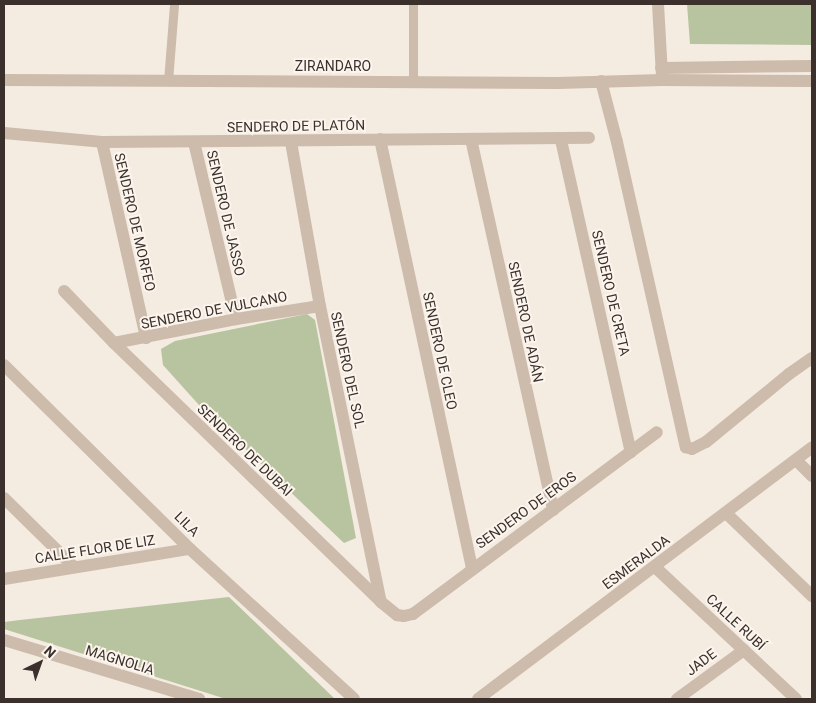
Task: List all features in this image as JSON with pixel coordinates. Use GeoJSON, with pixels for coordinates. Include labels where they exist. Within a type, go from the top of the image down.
{"type":"FeatureCollection","features":[{"type":"Feature","properties":{"kind":"street"},"geometry":{"type":"LineString","coordinates":[[658,4],[662,74]]}},
{"type":"Feature","properties":{"kind":"street"},"geometry":{"type":"LineString","coordinates":[[662,74],[812,66]]}},
{"type":"Feature","properties":{"kind":"street","name":"ZIRANDARO"},"geometry":{"type":"LineString","coordinates":[[4,80],[601,81],[662,74]]}},
{"type":"Feature","properties":{"kind":"street"},"geometry":{"type":"LineString","coordinates":[[662,74],[812,81]]}},
{"type":"Feature","properties":{"kind":"street"},"geometry":{"type":"LineString","coordinates":[[601,81],[617,142],[686,447],[692,449],[706,442],[789,374],[812,358]]}},
{"type":"Feature","properties":{"kind":"street","name":"SENDERO DE PLATÓN"},"geometry":{"type":"LineString","coordinates":[[4,132],[102,142],[291,142],[380,139],[561,140],[589,138]]}},
{"type":"Feature","properties":{"kind":"street","name":"SENDERO DE CLEO"},"geometry":{"type":"LineString","coordinates":[[380,139],[472,568]]}},
{"type":"Feature","properties":{"kind":"street","name":"SENDERO DE ADÁN"},"geometry":{"type":"LineString","coordinates":[[471,139],[553,510]]}},
{"type":"Feature","properties":{"kind":"street","name":"SENDERO DE CRETA"},"geometry":{"type":"LineString","coordinates":[[561,140],[631,452]]}},
{"type":"Feature","properties":{"kind":"street","name":"SENDERO DE MORFEO"},"geometry":{"type":"LineString","coordinates":[[102,142],[146,338]]}},
{"type":"Feature","properties":{"kind":"street","name":"SENDERO DE JASSO"},"geometry":{"type":"LineString","coordinates":[[194,142],[236,319]]}},
{"type":"Feature","properties":{"kind":"street","name":"SENDERO DEL SOL"},"geometry":{"type":"LineString","coordinates":[[291,142],[320,306],[380,602]]}},
{"type":"Feature","properties":{"kind":"street","name":"SENDERO DE DUBAI"},"geometry":{"type":"LineString","coordinates":[[64,291],[114,343],[380,602],[397,615],[414,614]]}},
{"type":"Feature","properties":{"kind":"street","name":"SENDERO DE VULCANO"},"geometry":{"type":"LineString","coordinates":[[114,343],[236,319],[320,306]]}},
{"type":"Feature","properties":{"kind":"street","name":"LILA"},"geometry":{"type":"LineString","coordinates":[[4,365],[190,549],[354,699]]}},
{"type":"Feature","properties":{"kind":"street","name":"SENDERO DE EROS"},"geometry":{"type":"LineString","coordinates":[[414,614],[472,568],[657,432]]}},
{"type":"Feature","properties":{"kind":"street","name":"ESMERALDA"},"geometry":{"type":"LineString","coordinates":[[478,699],[812,448]]}},
{"type":"Feature","properties":{"kind":"street"},"geometry":{"type":"LineString","coordinates":[[796,460],[812,476]]}},
{"type":"Feature","properties":{"kind":"street"},"geometry":{"type":"LineString","coordinates":[[4,498],[74,567]]}},
{"type":"Feature","properties":{"kind":"street"},"geometry":{"type":"LineString","coordinates":[[726,513],[812,596]]}},
{"type":"Feature","properties":{"kind":"street","name":"CALLE FLOR DE LIZ"},"geometry":{"type":"LineString","coordinates":[[4,579],[190,549]]}},
{"type":"Feature","properties":{"kind":"street","name":"CALLE RUBÍ"},"geometry":{"type":"LineString","coordinates":[[655,567],[796,699]]}},
{"type":"Feature","properties":{"kind":"street","name":"MAGNOLIA"},"geometry":{"type":"LineString","coordinates":[[4,640],[199,699]]}},
{"type":"Feature","properties":{"kind":"street","name":"JADE"},"geometry":{"type":"LineString","coordinates":[[677,699],[744,650]]}},
{"type":"Feature","properties":{"kind":"lane"},"geometry":{"type":"LineString","coordinates":[[168,81],[174,4]]}},
{"type":"Feature","properties":{"kind":"lane"},"geometry":{"type":"LineString","coordinates":[[413,4],[413,82]]}},
{"type":"Feature","properties":{"kind":"green space"},"geometry":{"type":"Polygon","coordinates":[[[687,4],[812,4],[812,45],[690,44],[687,4]]]}},
{"type":"Feature","properties":{"kind":"green space"},"geometry":{"type":"Polygon","coordinates":[[[307,314],[315,320],[356,538],[344,543],[199,405],[163,365],[161,349],[175,341],[307,314]]]}},
{"type":"Feature","properties":{"kind":"green space"},"geometry":{"type":"Polygon","coordinates":[[[229,597],[335,699],[226,699],[4,629],[4,622],[229,597]]]}}]}
